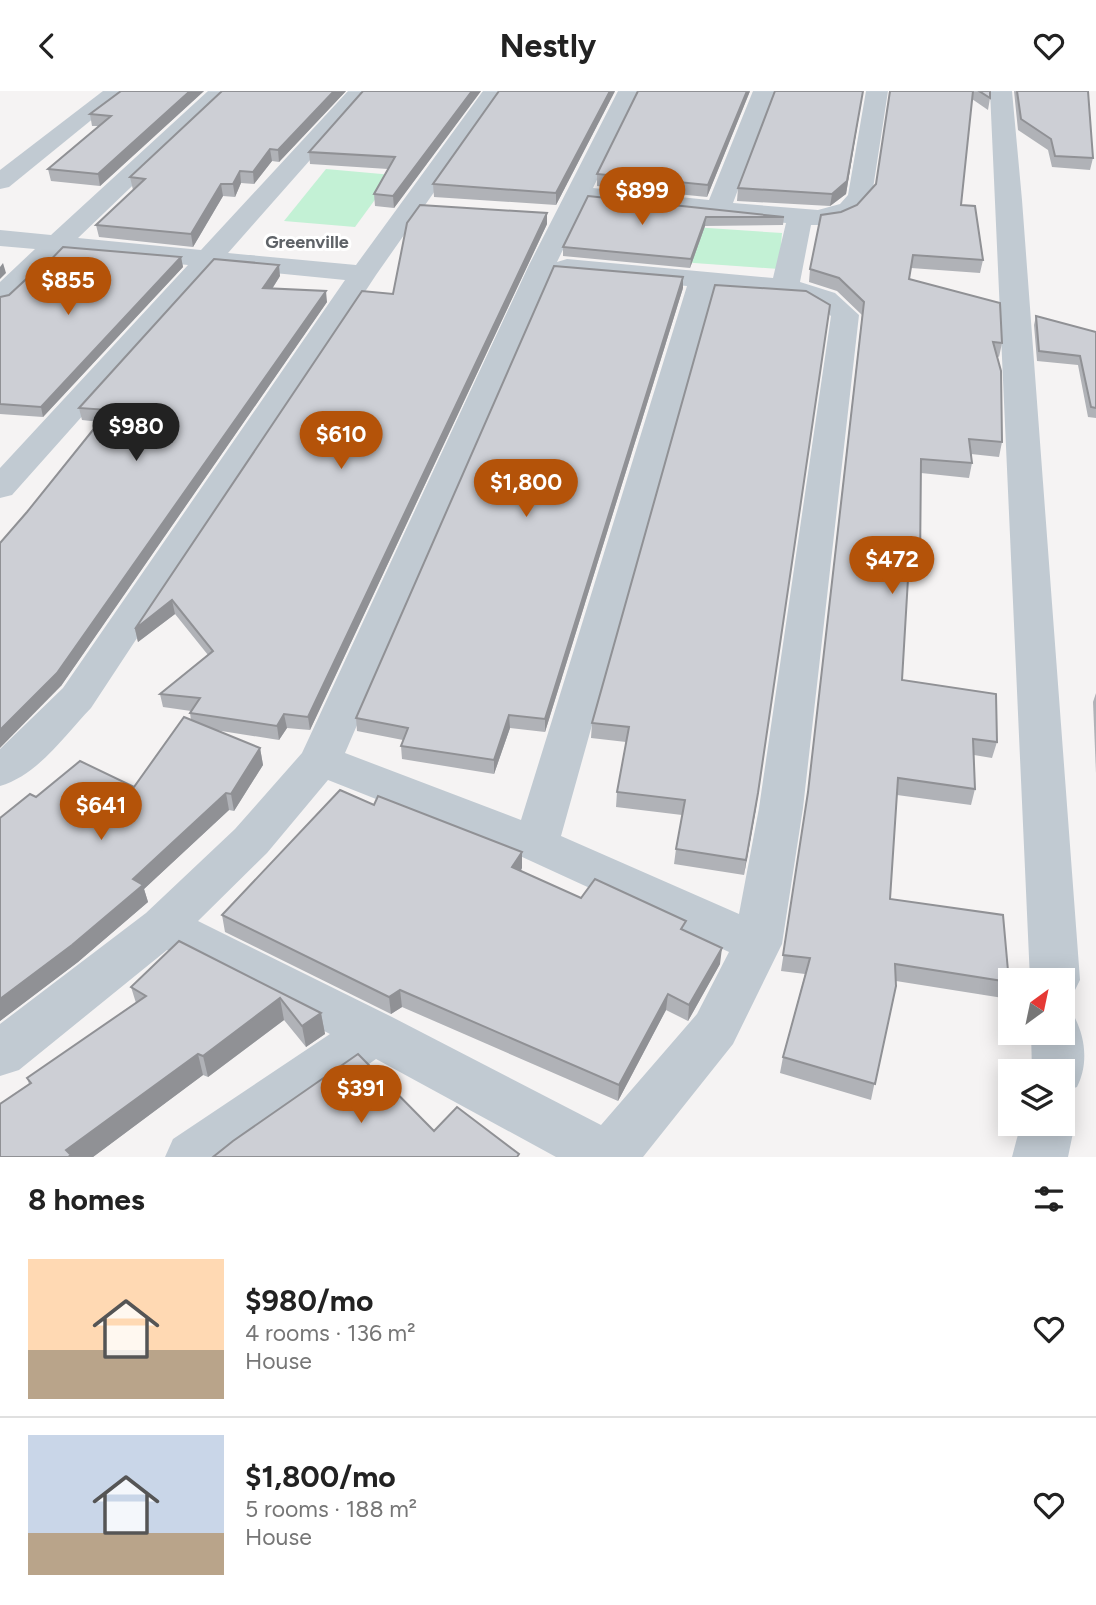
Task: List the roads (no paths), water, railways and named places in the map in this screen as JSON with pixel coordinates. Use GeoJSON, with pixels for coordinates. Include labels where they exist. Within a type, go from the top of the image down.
{"type":"FeatureCollection","features":[{"type":"Feature","properties":{"kind":"street"},"geometry":{"type":"LineString","coordinates":[[0,182],[116,91]]}},
{"type":"Feature","properties":{"kind":"street"},"geometry":{"type":"LineString","coordinates":[[0,297],[220,91]]}},
{"type":"Feature","properties":{"kind":"street"},"geometry":{"type":"LineString","coordinates":[[0,488],[360,91]]}},
{"type":"Feature","properties":{"kind":"street"},"geometry":{"type":"LineString","coordinates":[[0,771],[19,757],[77,698],[363,274],[426,206],[494,91]]}},
{"type":"Feature","properties":{"kind":"street"},"geometry":{"type":"LineString","coordinates":[[0,1053],[163,926],[251,841],[320,760],[542,265],[562,208],[629,91]]}},
{"type":"Feature","properties":{"kind":"street"},"geometry":{"type":"LineString","coordinates":[[718,209],[764,91]]}},
{"type":"Feature","properties":{"kind":"street"},"geometry":{"type":"LineString","coordinates":[[562,208],[718,209],[829,218],[845,213],[856,205],[860,195],[877,91]]}},
{"type":"Feature","properties":{"kind":"street"},"geometry":{"type":"LineString","coordinates":[[1001,91],[1010,200],[1054,968]]}},
{"type":"Feature","properties":{"kind":"street"},"geometry":{"type":"LineString","coordinates":[[785,287],[800,216]]}},
{"type":"Feature","properties":{"kind":"street"},"geometry":{"type":"LineString","coordinates":[[0,238],[363,274]]}},
{"type":"Feature","properties":{"kind":"street"},"geometry":{"type":"LineString","coordinates":[[163,926],[374,1032],[609,1157],[715,1029],[758,944],[781,808],[845,315],[836,304],[822,296],[785,287],[542,265]]}},
{"type":"Feature","properties":{"kind":"street"},"geometry":{"type":"LineString","coordinates":[[536,844],[703,279]]}},
{"type":"Feature","properties":{"kind":"street"},"geometry":{"type":"LineString","coordinates":[[320,760],[536,844],[758,944]]}},
{"type":"Feature","properties":{"kind":"street"},"geometry":{"type":"LineString","coordinates":[[193,1157],[374,1032]]}},
{"type":"Feature","properties":{"kind":"street"},"geometry":{"type":"LineString","coordinates":[[1040,1157],[1045,1136]]}},
{"type":"Feature","properties":{"kind":"district","name":"Greenville"},"geometry":{"type":"Point","coordinates":[307,242]}}]}
